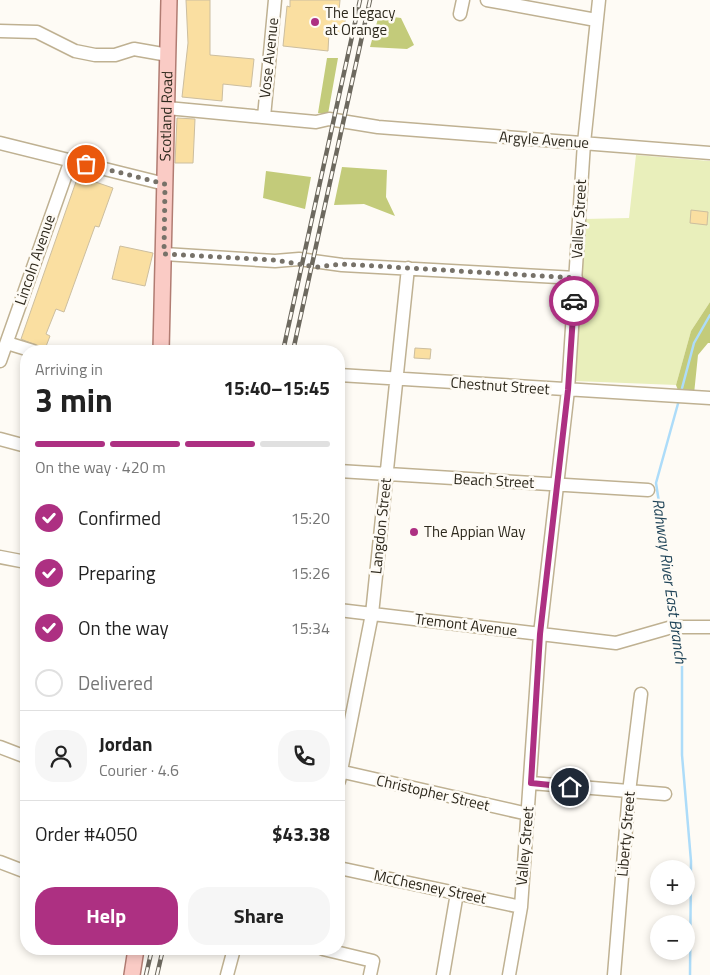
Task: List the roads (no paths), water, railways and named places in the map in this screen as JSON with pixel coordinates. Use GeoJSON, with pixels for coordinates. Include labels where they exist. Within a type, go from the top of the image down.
{"type":"FeatureCollection","features":[{"type":"Feature","properties":{"kind":"main road","name":"Scotland Road"},"geometry":{"type":"LineString","coordinates":[[161,345],[170,0]]}},
{"type":"Feature","properties":{"kind":"main road"},"geometry":{"type":"LineString","coordinates":[[132,975],[135,955]]}},
{"type":"Feature","properties":{"kind":"street","name":"Vose Avenue"},"geometry":{"type":"LineString","coordinates":[[264,117],[275,0]]}},
{"type":"Feature","properties":{"kind":"street"},"geometry":{"type":"LineString","coordinates":[[460,14],[463,0]]}},
{"type":"Feature","properties":{"kind":"street"},"geometry":{"type":"LineString","coordinates":[[487,0],[596,20]]}},
{"type":"Feature","properties":{"kind":"street","name":"Valley Street"},"geometry":{"type":"LineString","coordinates":[[509,975],[520,907],[531,783],[540,634],[568,390],[584,143],[599,0]]}},
{"type":"Feature","properties":{"kind":"street"},"geometry":{"type":"LineString","coordinates":[[0,31],[37,32],[75,51],[95,55],[115,55],[134,50],[144,50],[156,55],[168,56]]}},
{"type":"Feature","properties":{"kind":"street","name":"Argyle Avenue"},"geometry":{"type":"LineString","coordinates":[[167,108],[316,122],[347,129],[378,127],[710,153]]}},
{"type":"Feature","properties":{"kind":"street"},"geometry":{"type":"LineString","coordinates":[[0,143],[165,184]]}},
{"type":"Feature","properties":{"kind":"street","name":"Lincoln Avenue"},"geometry":{"type":"LineString","coordinates":[[0,361],[71,160]]}},
{"type":"Feature","properties":{"kind":"street"},"geometry":{"type":"LineString","coordinates":[[164,254],[275,260],[317,267],[342,264],[576,278]]}},
{"type":"Feature","properties":{"kind":"street","name":"Langdon Street"},"geometry":{"type":"LineString","coordinates":[[345,745],[372,614],[408,268]]}},
{"type":"Feature","properties":{"kind":"street"},"geometry":{"type":"LineString","coordinates":[[6,343],[20,347]]}},
{"type":"Feature","properties":{"kind":"street","name":"Chestnut Street"},"geometry":{"type":"LineString","coordinates":[[345,375],[710,398]]}},
{"type":"Feature","properties":{"kind":"street"},"geometry":{"type":"LineString","coordinates":[[0,439],[20,444]]}},
{"type":"Feature","properties":{"kind":"street","name":"Beach Street"},"geometry":{"type":"LineString","coordinates":[[345,471],[648,490]]}},
{"type":"Feature","properties":{"kind":"street"},"geometry":{"type":"LineString","coordinates":[[0,557],[20,561]]}},
{"type":"Feature","properties":{"kind":"street","name":"Tremont Avenue"},"geometry":{"type":"LineString","coordinates":[[345,611],[616,643],[672,627],[710,627]]}},
{"type":"Feature","properties":{"kind":"street","name":"Liberty Street"},"geometry":{"type":"LineString","coordinates":[[614,975],[629,792],[641,694]]}},
{"type":"Feature","properties":{"kind":"street"},"geometry":{"type":"LineString","coordinates":[[0,747],[20,755]]}},
{"type":"Feature","properties":{"kind":"street","name":"Christopher Street"},"geometry":{"type":"LineString","coordinates":[[345,775],[528,814]]}},
{"type":"Feature","properties":{"kind":"street"},"geometry":{"type":"LineString","coordinates":[[531,783],[665,794]]}},
{"type":"Feature","properties":{"kind":"street"},"geometry":{"type":"LineString","coordinates":[[0,862],[20,870]]}},
{"type":"Feature","properties":{"kind":"street","name":"McChesney Street"},"geometry":{"type":"LineString","coordinates":[[345,869],[520,907]]}},
{"type":"Feature","properties":{"kind":"street"},"geometry":{"type":"LineString","coordinates":[[443,975],[457,893]]}},
{"type":"Feature","properties":{"kind":"street"},"geometry":{"type":"LineString","coordinates":[[345,954],[373,961],[370,975]]}},
{"type":"Feature","properties":{"kind":"street"},"geometry":{"type":"LineString","coordinates":[[227,975],[232,955]]}},
{"type":"Feature","properties":{"kind":"waterway","name":"Rahway River East Branch"},"geometry":{"type":"LineString","coordinates":[[681,392],[694,343],[710,315]]}},
{"type":"Feature","properties":{"kind":"waterway","name":"Rahway River East Branch"},"geometry":{"type":"LineString","coordinates":[[678,624],[656,483],[679,400]]}},
{"type":"Feature","properties":{"kind":"waterway","name":"Rahway River East Branch"},"geometry":{"type":"LineString","coordinates":[[679,632],[682,652],[682,755],[691,861],[690,975]]}},
{"type":"Feature","properties":{"kind":"railway"},"geometry":{"type":"LineString","coordinates":[[284,345],[360,0]]}},
{"type":"Feature","properties":{"kind":"railway"},"geometry":{"type":"LineString","coordinates":[[294,345],[370,0]]}},
{"type":"Feature","properties":{"kind":"railway"},"geometry":{"type":"LineString","coordinates":[[146,975],[151,955]]}},
{"type":"Feature","properties":{"kind":"railway"},"geometry":{"type":"LineString","coordinates":[[157,975],[162,955]]}},
{"type":"Feature","properties":{"kind":"place","name":"The Legacy at Orange"},"geometry":{"type":"Point","coordinates":[315,22]}},
{"type":"Feature","properties":{"kind":"place","name":"The Appian Way"},"geometry":{"type":"Point","coordinates":[414,532]}}]}
